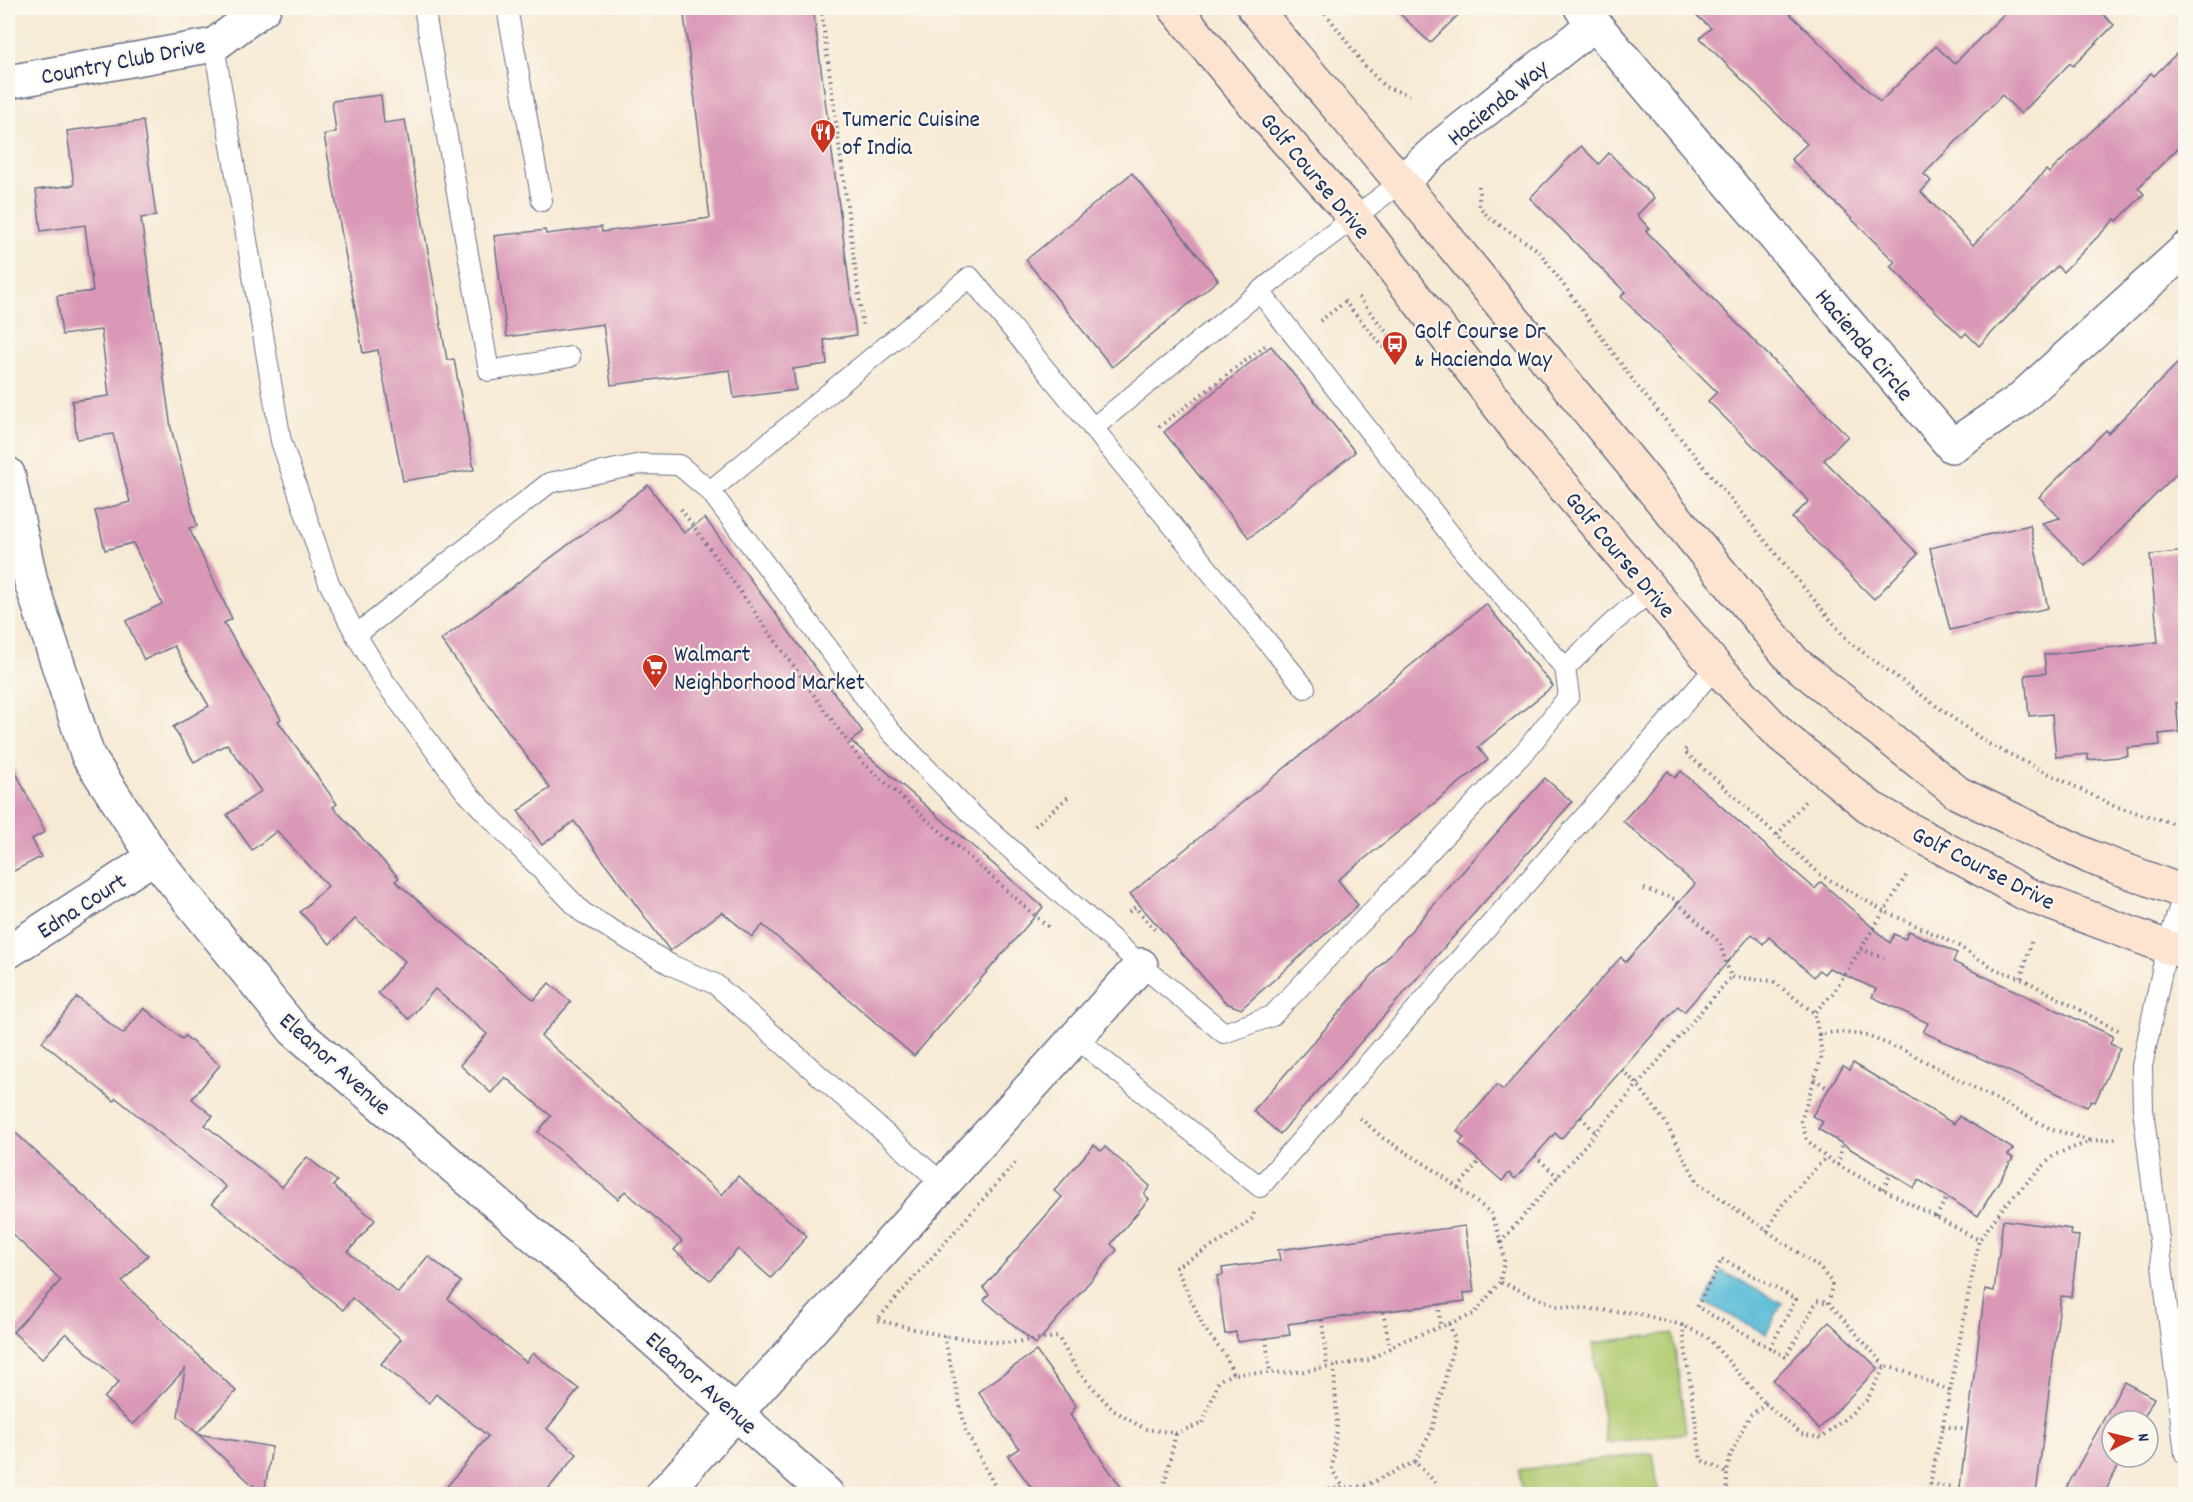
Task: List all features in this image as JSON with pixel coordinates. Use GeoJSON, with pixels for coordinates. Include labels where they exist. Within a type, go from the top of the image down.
{"type":"FeatureCollection","features":[{"type":"Feature","properties":{"kind":"street","name":"Country Club Drive"},"geometry":{"type":"LineString","coordinates":[[8,82],[214,45],[264,8]]}},
{"type":"Feature","properties":{"kind":"street","name":"Golf Course Drive"},"geometry":{"type":"LineString","coordinates":[[1176,8],[1250,99],[1354,218],[1532,448],[1651,591],[1716,667],[1782,736],[1871,808],[2026,894],[2176,950]]}},
{"type":"Feature","properties":{"kind":"street"},"geometry":{"type":"LineString","coordinates":[[1254,8],[1401,182],[1794,662],[1958,793],[2090,857],[2185,893]]}},
{"type":"Feature","properties":{"kind":"street","name":"Hacienda Way"},"geometry":{"type":"LineString","coordinates":[[1401,182],[1588,16]]}},
{"type":"Feature","properties":{"kind":"street","name":"Hacienda Circle"},"geometry":{"type":"LineString","coordinates":[[1588,16],[1952,446],[2017,402],[2186,249]]}},
{"type":"Feature","properties":{"kind":"street","name":"Eleanor Avenue"},"geometry":{"type":"LineString","coordinates":[[8,474],[31,582],[88,756],[154,857],[294,1030],[593,1286],[827,1494]]}},
{"type":"Feature","properties":{"kind":"street","name":"Edna Court"},"geometry":{"type":"LineString","coordinates":[[8,952],[154,857]]}},
{"type":"Feature","properties":{"kind":"street"},"geometry":{"type":"LineString","coordinates":[[663,1494],[1141,965]]}},
{"type":"Feature","properties":{"kind":"lane"},"geometry":{"type":"LineString","coordinates":[[424,8],[489,371],[570,357]]}},
{"type":"Feature","properties":{"kind":"lane"},"geometry":{"type":"LineString","coordinates":[[507,8],[542,201]]}},
{"type":"Feature","properties":{"kind":"lane"},"geometry":{"type":"LineString","coordinates":[[214,45],[281,441],[330,583],[356,635],[384,681],[465,791],[582,912],[671,965],[715,984],[943,1184]]}},
{"type":"Feature","properties":{"kind":"lane"},"geometry":{"type":"LineString","coordinates":[[1093,428],[1260,292],[1401,182]]}},
{"type":"Feature","properties":{"kind":"lane"},"geometry":{"type":"LineString","coordinates":[[711,491],[970,277],[1305,688]]}},
{"type":"Feature","properties":{"kind":"lane"},"geometry":{"type":"LineString","coordinates":[[356,635],[549,483],[641,464],[679,465],[711,491],[891,732],[969,812],[1141,965],[1224,1033],[1272,1016],[1527,749],[1569,696],[1565,668],[1465,553],[1260,292]]}},
{"type":"Feature","properties":{"kind":"lane"},"geometry":{"type":"LineString","coordinates":[[1565,668],[1612,623],[1651,591]]}},
{"type":"Feature","properties":{"kind":"lane"},"geometry":{"type":"LineString","coordinates":[[1076,1038],[1260,1187],[1716,667]]}},
{"type":"Feature","properties":{"kind":"lane"},"geometry":{"type":"LineString","coordinates":[[2185,893],[2176,950],[2148,1039],[2142,1066],[2144,1108],[2185,1454]]}},
{"type":"Feature","properties":{"kind":"path"},"geometry":{"type":"LineString","coordinates":[[821,8],[863,329]]}},
{"type":"Feature","properties":{"kind":"path"},"geometry":{"type":"LineString","coordinates":[[1322,8],[1364,65],[1385,87],[1409,95]]}},
{"type":"Feature","properties":{"kind":"path"},"geometry":{"type":"LineString","coordinates":[[1479,186],[1479,206],[1489,218],[1538,250],[1638,387],[1849,642],[1987,743],[2114,806],[2186,827]]}},
{"type":"Feature","properties":{"kind":"path"},"geometry":{"type":"LineString","coordinates":[[1313,326],[1345,302],[1385,349],[1395,344],[1356,294]]}},
{"type":"Feature","properties":{"kind":"path"},"geometry":{"type":"LineString","coordinates":[[1159,427],[1272,341]]}},
{"type":"Feature","properties":{"kind":"path"},"geometry":{"type":"LineString","coordinates":[[1691,743],[1684,751],[1821,875],[1884,911],[1952,942],[1997,970],[2020,978],[2111,1027],[2148,1039]]}},
{"type":"Feature","properties":{"kind":"path"},"geometry":{"type":"LineString","coordinates":[[1035,826],[1068,797]]}},
{"type":"Feature","properties":{"kind":"path"},"geometry":{"type":"LineString","coordinates":[[1777,835],[1805,800]]}},
{"type":"Feature","properties":{"kind":"path"},"geometry":{"type":"LineString","coordinates":[[1814,1014],[1833,993],[1906,876]]}},
{"type":"Feature","properties":{"kind":"path"},"geometry":{"type":"LineString","coordinates":[[1644,889],[1674,899],[1719,942],[1731,977]]}},
{"type":"Feature","properties":{"kind":"path"},"geometry":{"type":"LineString","coordinates":[[1129,912],[1135,907],[1157,933]]}},
{"type":"Feature","properties":{"kind":"path"},"geometry":{"type":"LineString","coordinates":[[2020,978],[2032,940]]}},
{"type":"Feature","properties":{"kind":"path"},"geometry":{"type":"LineString","coordinates":[[1861,949],[1884,958]]}},
{"type":"Feature","properties":{"kind":"path"},"geometry":{"type":"LineString","coordinates":[[1731,977],[1773,981],[1814,1014],[1822,1056],[1801,1121],[1807,1140],[1838,1165],[1978,1240]]}},
{"type":"Feature","properties":{"kind":"path"},"geometry":{"type":"LineString","coordinates":[[1501,1242],[1731,977]]}},
{"type":"Feature","properties":{"kind":"path"},"geometry":{"type":"LineString","coordinates":[[1819,1034],[1838,1032],[1864,1035],[1904,1050],[2049,1128],[2091,1141],[2054,1155],[2005,1205],[1978,1240],[1928,1494]]}},
{"type":"Feature","properties":{"kind":"path"},"geometry":{"type":"LineString","coordinates":[[1622,1070],[1638,1086],[1665,1122],[1698,1183],[1819,1267],[1832,1283],[1829,1303]]}},
{"type":"Feature","properties":{"kind":"path"},"geometry":{"type":"LineString","coordinates":[[1814,1079],[1829,1089]]}},
{"type":"Feature","properties":{"kind":"path"},"geometry":{"type":"LineString","coordinates":[[1581,1117],[1596,1133]]}},
{"type":"Feature","properties":{"kind":"path"},"geometry":{"type":"LineString","coordinates":[[1018,1159],[877,1320],[944,1336],[1006,1343],[1058,1336],[1078,1371],[1113,1410],[1145,1429],[1176,1433],[1203,1424],[1219,1380],[1233,1374],[1300,1372],[1370,1360],[1390,1348],[1474,1314],[1500,1282],[1504,1261],[1501,1242],[1491,1213],[1433,1168],[1383,1138]]}},
{"type":"Feature","properties":{"kind":"path"},"geometry":{"type":"LineString","coordinates":[[1838,1165],[1842,1144]]}},
{"type":"Feature","properties":{"kind":"path"},"geometry":{"type":"LineString","coordinates":[[1535,1156],[1558,1177]]}},
{"type":"Feature","properties":{"kind":"path"},"geometry":{"type":"LineString","coordinates":[[1767,1231],[1780,1207],[1826,1157]]}},
{"type":"Feature","properties":{"kind":"path"},"geometry":{"type":"LineString","coordinates":[[1458,1188],[1479,1161]]}},
{"type":"Feature","properties":{"kind":"path"},"geometry":{"type":"LineString","coordinates":[[1883,1189],[1891,1174]]}},
{"type":"Feature","properties":{"kind":"path"},"geometry":{"type":"LineString","coordinates":[[1233,1374],[1227,1358],[1204,1328],[1176,1267],[1225,1239],[1253,1218],[1260,1187]]}},
{"type":"Feature","properties":{"kind":"path"},"geometry":{"type":"LineString","coordinates":[[1936,1217],[1947,1197]]}},
{"type":"Feature","properties":{"kind":"path"},"geometry":{"type":"LineString","coordinates":[[1770,1348],[1796,1299],[1722,1258],[1697,1307],[1770,1348],[1786,1356],[1817,1301],[1829,1303],[1885,1366],[1905,1371],[1950,1391]]}},
{"type":"Feature","properties":{"kind":"path"},"geometry":{"type":"LineString","coordinates":[[1500,1282],[1557,1306],[1636,1313],[1682,1325],[1707,1337],[1766,1404],[1801,1434],[1822,1438],[1867,1400],[1885,1366]]}},
{"type":"Feature","properties":{"kind":"path"},"geometry":{"type":"LineString","coordinates":[[1439,1304],[1440,1326]]}},
{"type":"Feature","properties":{"kind":"path"},"geometry":{"type":"LineString","coordinates":[[1383,1312],[1390,1348]]}},
{"type":"Feature","properties":{"kind":"path"},"geometry":{"type":"LineString","coordinates":[[1322,1320],[1327,1368]]}},
{"type":"Feature","properties":{"kind":"path"},"geometry":{"type":"LineString","coordinates":[[1233,1494],[1364,1486],[1415,1462],[1432,1430],[1455,1340],[1449,1323]]}},
{"type":"Feature","properties":{"kind":"path"},"geometry":{"type":"LineString","coordinates":[[1682,1325],[1701,1460],[1727,1473]]}},
{"type":"Feature","properties":{"kind":"path"},"geometry":{"type":"LineString","coordinates":[[944,1336],[966,1431],[999,1494]]}},
{"type":"Feature","properties":{"kind":"path"},"geometry":{"type":"LineString","coordinates":[[1266,1338],[1270,1373]]}},
{"type":"Feature","properties":{"kind":"path"},"geometry":{"type":"LineString","coordinates":[[1334,1366],[1337,1425],[1332,1470],[1344,1488]]}},
{"type":"Feature","properties":{"kind":"path"},"geometry":{"type":"LineString","coordinates":[[1727,1494],[1730,1457],[1750,1415],[1766,1404]]}},
{"type":"Feature","properties":{"kind":"path"},"geometry":{"type":"LineString","coordinates":[[1942,1426],[1967,1430]]}},
{"type":"Feature","properties":{"kind":"path"},"geometry":{"type":"LineString","coordinates":[[1162,1494],[1176,1433]]}},
{"type":"Feature","properties":{"kind":"path"},"geometry":{"type":"LineString","coordinates":[[1415,1462],[1434,1481],[1440,1494]]}},
{"type":"Feature","properties":{"kind":"path"},"geometry":{"type":"LineString","coordinates":[[1930,1484],[1953,1487]]}},
{"type":"Feature","properties":{"kind":"green space"},"geometry":{"type":"Polygon","coordinates":[[[1673,1333],[1686,1433],[1606,1443],[1593,1343],[1673,1333]]]}},
{"type":"Feature","properties":{"kind":"green space"},"geometry":{"type":"Polygon","coordinates":[[[1653,1453],[1659,1494],[1522,1494],[1519,1470],[1653,1453]]]}},
{"type":"Feature","properties":{"kind":"water"},"geometry":{"type":"Polygon","coordinates":[[[1721,1271],[1782,1303],[1766,1334],[1705,1302],[1721,1271]]]}},
{"type":"Feature","properties":{"kind":"building"},"geometry":{"type":"Polygon","coordinates":[[[683,8],[813,8],[856,335],[824,340],[827,364],[793,369],[796,390],[734,398],[730,370],[611,385],[603,324],[507,337],[494,236],[545,230],[546,234],[601,227],[602,232],[710,218],[683,8]]]}},
{"type":"Feature","properties":{"kind":"building"},"geometry":{"type":"Polygon","coordinates":[[[1394,8],[1465,8],[1430,43],[1394,8]]]}},
{"type":"Feature","properties":{"kind":"building"},"geometry":{"type":"Polygon","coordinates":[[[1688,8],[1784,8],[1880,102],[1936,46],[1954,64],[2010,8],[2096,8],[2114,25],[2073,66],[2070,63],[2021,114],[2002,95],[1924,174],[1931,181],[1921,192],[1973,245],[2046,170],[2049,173],[2151,73],[2154,76],[2186,44],[2186,140],[2138,188],[2144,194],[2117,221],[2115,219],[2063,272],[2057,266],[1979,346],[1966,333],[1962,337],[1890,266],[1895,262],[1791,159],[1807,144],[1700,38],[1711,28],[1688,8]]]}},
{"type":"Feature","properties":{"kind":"building"},"geometry":{"type":"Polygon","coordinates":[[[381,95],[384,123],[405,120],[447,360],[454,359],[474,470],[403,481],[378,350],[363,353],[324,135],[336,132],[332,101],[381,95]]]}},
{"type":"Feature","properties":{"kind":"building"},"geometry":{"type":"Polygon","coordinates":[[[143,121],[156,216],[141,218],[171,428],[197,526],[189,528],[232,619],[224,623],[281,719],[278,721],[337,804],[333,807],[399,878],[395,881],[534,1000],[549,983],[571,1002],[541,1036],[722,1195],[738,1176],[807,1236],[771,1278],[738,1249],[710,1280],[674,1250],[682,1241],[625,1191],[618,1199],[538,1132],[551,1116],[505,1077],[491,1093],[460,1065],[487,1034],[435,989],[409,1019],[378,993],[405,961],[355,919],[330,944],[300,912],[328,886],[277,831],[252,850],[227,815],[261,791],[227,744],[194,762],[173,727],[209,706],[174,646],[144,660],[126,621],[162,604],[133,543],[105,550],[95,511],[130,502],[113,434],[77,439],[72,401],[109,396],[101,330],[62,335],[57,296],[93,291],[85,225],[41,231],[36,190],[74,185],[67,131],[143,121]]]}},
{"type":"Feature","properties":{"kind":"building"},"geometry":{"type":"Polygon","coordinates":[[[1581,146],[1599,164],[1609,153],[1654,198],[1637,215],[1649,228],[1646,231],[1848,436],[1824,460],[1918,554],[1874,599],[1792,518],[1809,501],[1708,401],[1717,392],[1621,297],[1625,292],[1530,198],[1581,146]]]}},
{"type":"Feature","properties":{"kind":"building"},"geometry":{"type":"Polygon","coordinates":[[[1132,173],[1218,280],[1112,367],[1026,260],[1132,173]]]}},
{"type":"Feature","properties":{"kind":"building"},"geometry":{"type":"Polygon","coordinates":[[[1271,346],[1355,452],[1249,538],[1164,432],[1271,346]]]}},
{"type":"Feature","properties":{"kind":"building"},"geometry":{"type":"Polygon","coordinates":[[[2186,355],[2186,464],[2085,566],[2042,523],[2060,518],[2039,497],[2106,430],[2108,433],[2186,355]]]}},
{"type":"Feature","properties":{"kind":"building","name":"Walmart Neighborhood Market"},"geometry":{"type":"Polygon","coordinates":[[[648,485],[684,533],[705,518],[863,732],[851,741],[1043,907],[914,1056],[763,925],[752,937],[722,912],[670,951],[574,821],[542,845],[518,811],[550,788],[441,640],[648,485]]]}},
{"type":"Feature","properties":{"kind":"building"},"geometry":{"type":"Polygon","coordinates":[[[2030,525],[2048,608],[1950,630],[1930,548],[2030,525]]]}},
{"type":"Feature","properties":{"kind":"building"},"geometry":{"type":"Polygon","coordinates":[[[2186,551],[2186,702],[2176,703],[2179,732],[2159,734],[2160,745],[2127,748],[2128,756],[2088,760],[2088,754],[2056,757],[2052,714],[2029,716],[2025,675],[2046,673],[2044,655],[2158,642],[2150,555],[2186,551]]]}},
{"type":"Feature","properties":{"kind":"building"},"geometry":{"type":"Polygon","coordinates":[[[1486,604],[1553,686],[1478,747],[1488,760],[1338,880],[1358,905],[1241,1009],[1226,1003],[1130,894],[1486,604]]]}},
{"type":"Feature","properties":{"kind":"building"},"geometry":{"type":"Polygon","coordinates":[[[8,756],[45,832],[32,839],[41,857],[8,874],[8,756]]]}},
{"type":"Feature","properties":{"kind":"building"},"geometry":{"type":"Polygon","coordinates":[[[1668,771],[1675,778],[1681,771],[1815,889],[1821,882],[1890,943],[1894,934],[1905,939],[1909,931],[1957,953],[1953,962],[2113,1036],[2110,1044],[2120,1048],[2095,1102],[2091,1100],[2087,1107],[1923,1032],[1928,1023],[1872,997],[1876,989],[1829,968],[1824,974],[1819,970],[1814,977],[1769,937],[1763,944],[1752,934],[1684,1012],[1678,1006],[1561,1139],[1555,1133],[1515,1179],[1509,1173],[1502,1181],[1459,1143],[1464,1138],[1457,1131],[1497,1085],[1503,1090],[1621,957],[1626,962],[1695,884],[1623,821],[1668,771]]]}},
{"type":"Feature","properties":{"kind":"building"},"geometry":{"type":"Polygon","coordinates":[[[1545,778],[1572,802],[1280,1134],[1253,1111],[1545,778]]]}},
{"type":"Feature","properties":{"kind":"building"},"geometry":{"type":"Polygon","coordinates":[[[77,997],[123,1034],[144,1008],[182,1039],[185,1036],[220,1065],[192,1099],[213,1116],[205,1125],[282,1187],[307,1157],[337,1181],[333,1186],[375,1220],[348,1252],[398,1293],[428,1256],[461,1282],[448,1299],[526,1362],[533,1353],[579,1389],[547,1429],[577,1454],[544,1494],[441,1494],[488,1436],[436,1394],[429,1403],[381,1364],[401,1339],[352,1298],[343,1310],[212,1203],[226,1187],[116,1098],[114,1101],[42,1042],[77,997]]]}},
{"type":"Feature","properties":{"kind":"building"},"geometry":{"type":"Polygon","coordinates":[[[1853,1063],[1954,1124],[1959,1116],[2013,1149],[2008,1155],[2013,1158],[1978,1216],[1919,1180],[1914,1188],[1818,1129],[1823,1122],[1812,1116],[1843,1066],[1849,1070],[1853,1063]]]}},
{"type":"Feature","properties":{"kind":"building"},"geometry":{"type":"Polygon","coordinates":[[[8,1126],[148,1255],[122,1282],[236,1391],[197,1433],[178,1416],[185,1369],[133,1425],[104,1398],[119,1382],[66,1333],[42,1359],[13,1332],[61,1280],[8,1230],[8,1126]]]}},
{"type":"Feature","properties":{"kind":"building"},"geometry":{"type":"Polygon","coordinates":[[[1094,1145],[1101,1151],[1105,1147],[1150,1186],[1144,1194],[1149,1199],[1111,1244],[1117,1250],[1036,1344],[984,1300],[989,1294],[983,1288],[1062,1197],[1054,1191],[1094,1145]]]}},
{"type":"Feature","properties":{"kind":"building"},"geometry":{"type":"Polygon","coordinates":[[[2003,1220],[2071,1229],[2070,1235],[2079,1236],[2071,1297],[2061,1296],[2036,1494],[1959,1494],[1985,1289],[1994,1291],[2003,1220]]]}},
{"type":"Feature","properties":{"kind":"building"},"geometry":{"type":"Polygon","coordinates":[[[1465,1226],[1474,1292],[1464,1293],[1465,1301],[1288,1324],[1290,1335],[1237,1342],[1236,1332],[1225,1334],[1217,1276],[1223,1275],[1222,1268],[1280,1260],[1278,1250],[1465,1226]]]}},
{"type":"Feature","properties":{"kind":"building"},"geometry":{"type":"Polygon","coordinates":[[[1829,1322],[1878,1368],[1819,1429],[1773,1380],[1829,1322]]]}},
{"type":"Feature","properties":{"kind":"building"},"geometry":{"type":"Polygon","coordinates":[[[1036,1351],[1076,1406],[1070,1415],[1126,1494],[1036,1494],[1008,1456],[1019,1448],[978,1392],[1036,1351]]]}},
{"type":"Feature","properties":{"kind":"building"},"geometry":{"type":"Polygon","coordinates":[[[2124,1382],[2154,1398],[2148,1409],[2109,1409],[2124,1382]]]}},
{"type":"Feature","properties":{"kind":"building"},"geometry":{"type":"Polygon","coordinates":[[[2100,1426],[2100,1469],[2117,1469],[2104,1494],[2063,1494],[2100,1426]]]}},
{"type":"Feature","properties":{"kind":"building"},"geometry":{"type":"Polygon","coordinates":[[[198,1434],[272,1447],[264,1494],[262,1494],[198,1434]]]}},
{"type":"Feature","properties":{"kind":"place","name":"Tumeric Cuisine of India"},"geometry":{"type":"Point","coordinates":[823,155]}},
{"type":"Feature","properties":{"kind":"place","name":"Golf Course Dr & Hacienda Way"},"geometry":{"type":"Point","coordinates":[1395,367]}},
{"type":"Feature","properties":{"kind":"place","name":"Walmart Neighborhood Market"},"geometry":{"type":"Point","coordinates":[655,690]}}]}
